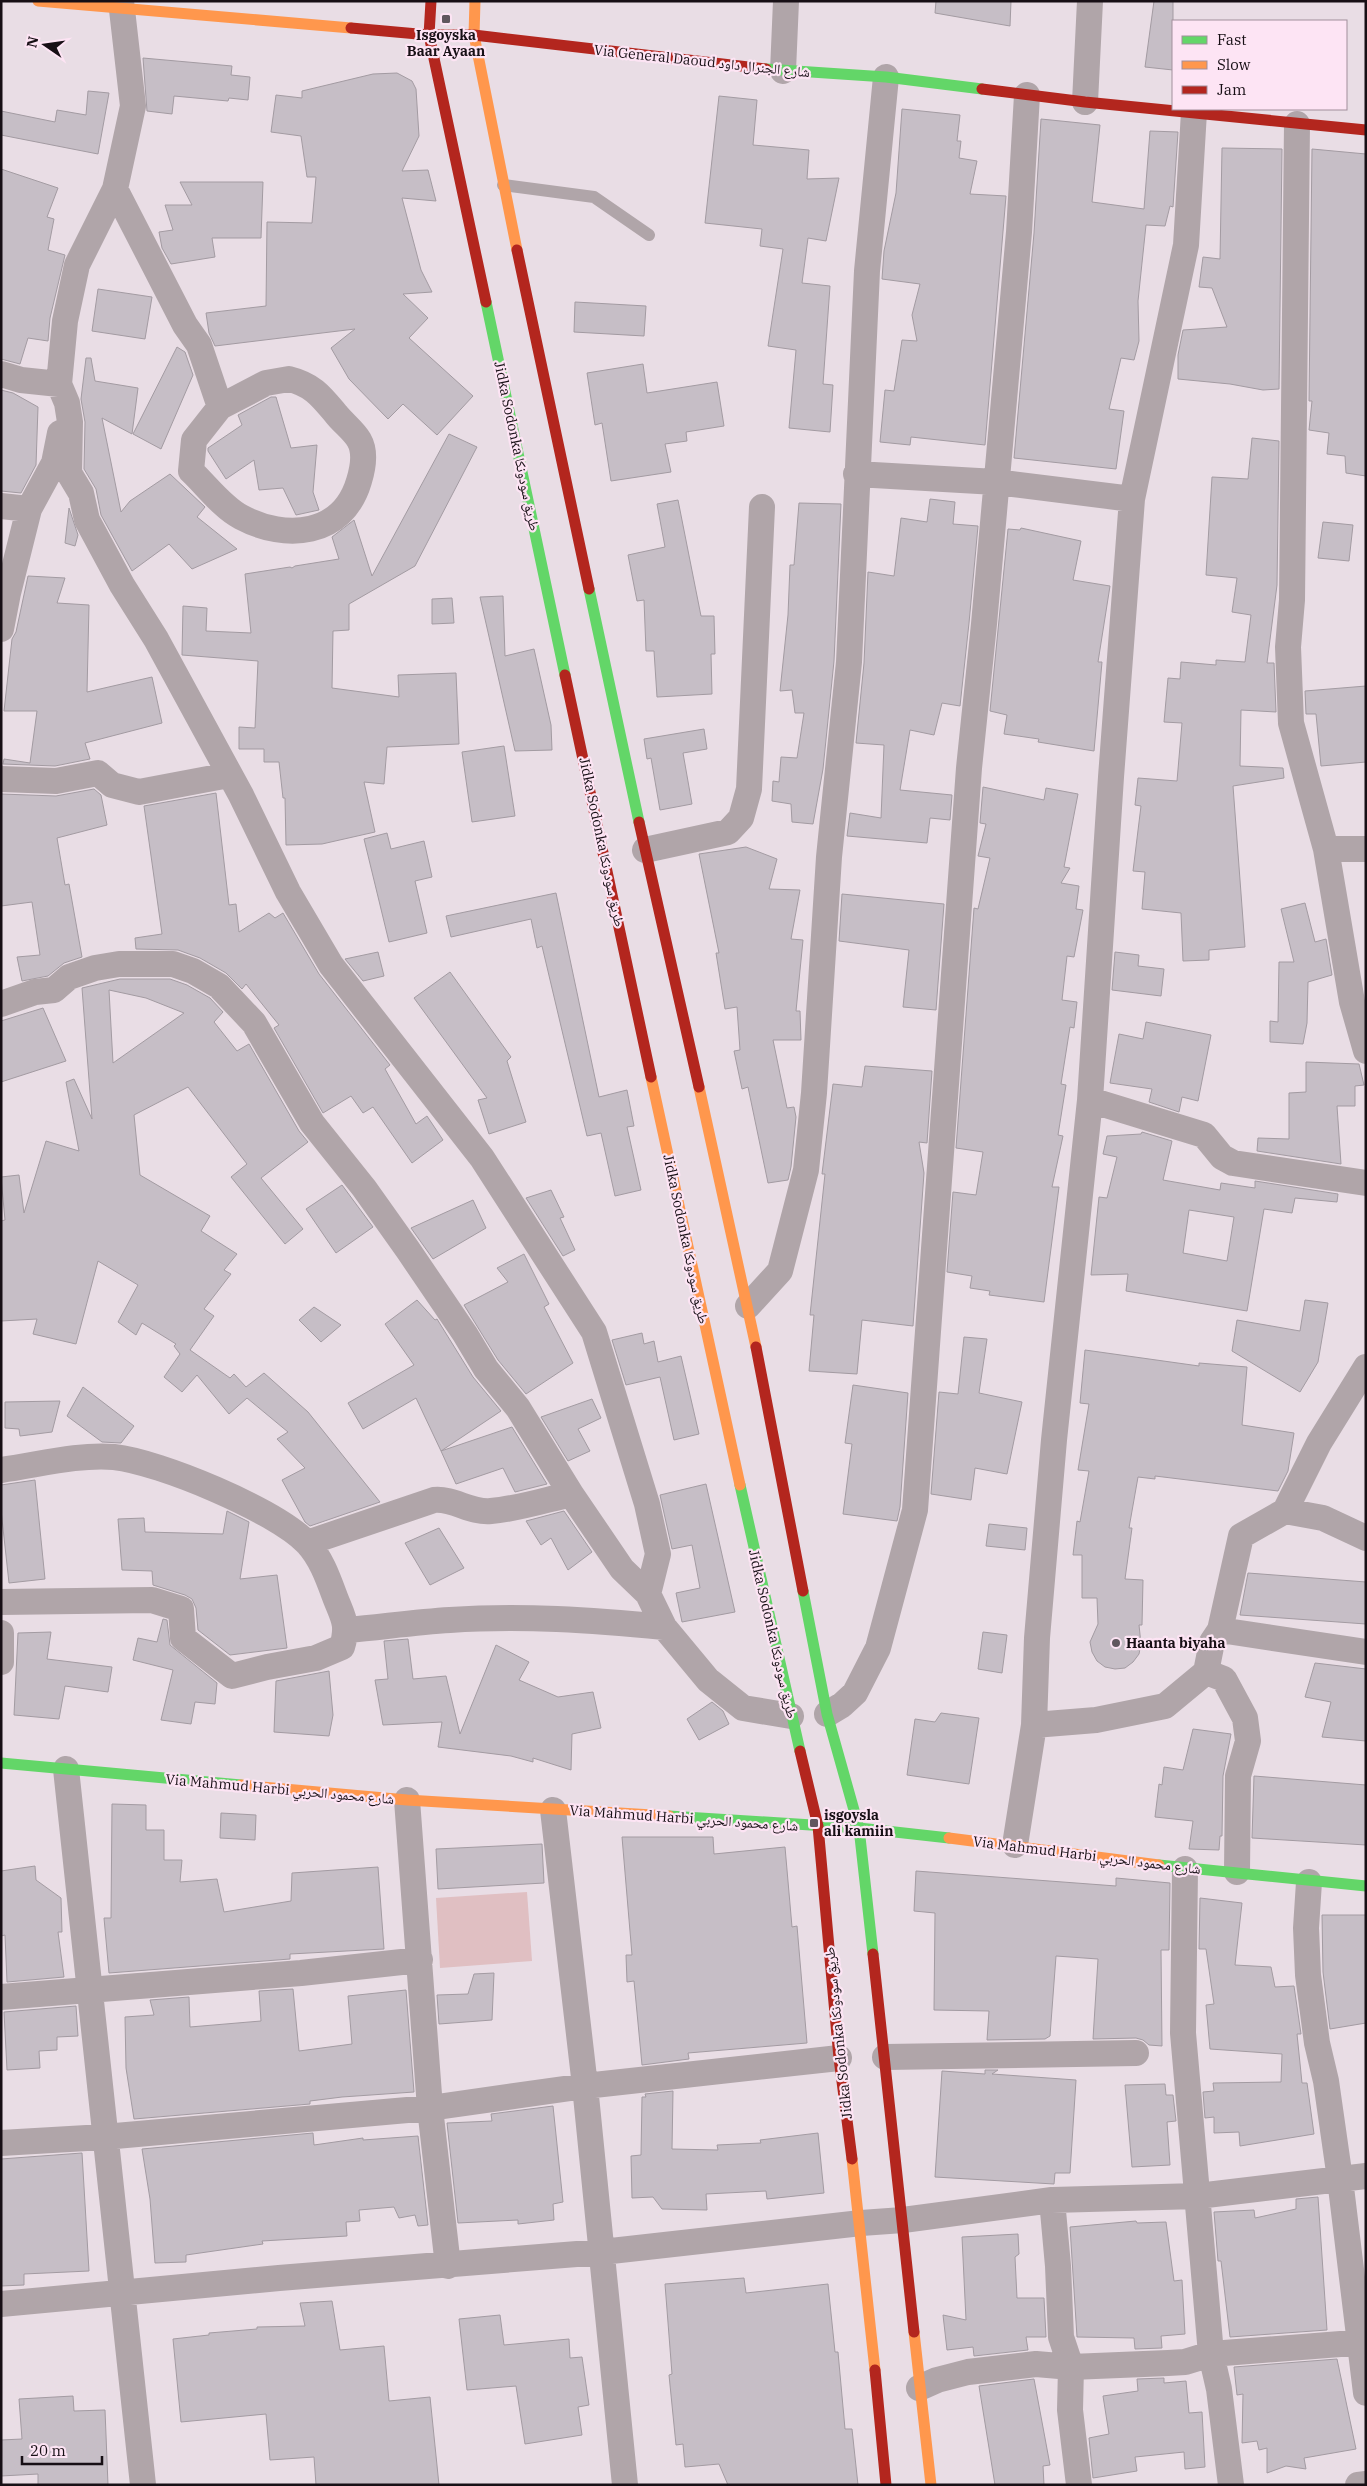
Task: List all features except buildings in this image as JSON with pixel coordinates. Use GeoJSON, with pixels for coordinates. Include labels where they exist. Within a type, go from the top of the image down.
{"type":"FeatureCollection","features":[{"type":"Feature","properties":{"kind":"main road","name":"Via General Daoud شارع الجنرال داود"},"geometry":{"type":"LineString","coordinates":[[38,1],[121,5],[429,35],[474,35],[783,71],[886,77],[1027,96],[1172,110]]}},
{"type":"Feature","properties":{"kind":"main road","name":"Jidka Sodonka طريق سودونكا"},"geometry":{"type":"LineString","coordinates":[[431,1],[429,35],[666,1125],[694,1281],[791,1716],[818,1826],[839,2058],[861,2223],[886,2485]]}},
{"type":"Feature","properties":{"kind":"main road"},"geometry":{"type":"LineString","coordinates":[[475,1],[474,35],[503,185],[646,850],[700,1117],[748,1306],[828,1714],[859,1828],[931,2485]]}},
{"type":"Feature","properties":{"kind":"main road","name":"Via General Daoud شارع الجنرال داود"},"geometry":{"type":"LineString","coordinates":[[1172,110],[1366,130]]}},
{"type":"Feature","properties":{"kind":"main road","name":"Via Mahmud Harbi شارع محمود الحربي"},"geometry":{"type":"LineString","coordinates":[[1,1763],[407,1800],[859,1828],[1015,1844],[1185,1869],[1237,1872],[1309,1882],[1366,1886]]}},
{"type":"Feature","properties":{"kind":"street"},"geometry":{"type":"LineString","coordinates":[[783,71],[786,1]]}},
{"type":"Feature","properties":{"kind":"street"},"geometry":{"type":"LineString","coordinates":[[1085,102],[1090,1]]}},
{"type":"Feature","properties":{"kind":"street"},"geometry":{"type":"LineString","coordinates":[[1,629],[8,593],[30,509],[54,463],[63,393],[65,321],[77,265],[115,189],[133,106],[121,5]]}},
{"type":"Feature","properties":{"kind":"street"},"geometry":{"type":"LineString","coordinates":[[748,1306],[780,1271],[806,1170],[814,1093],[829,857],[849,662],[856,474],[867,271],[886,77]]}},
{"type":"Feature","properties":{"kind":"street"},"geometry":{"type":"LineString","coordinates":[[828,1714],[855,1693],[878,1648],[915,1510],[969,768],[1019,232],[1027,96]]}},
{"type":"Feature","properties":{"kind":"street"},"geometry":{"type":"LineString","coordinates":[[1015,1844],[1034,1725],[1037,1638],[1054,1440],[1090,1100],[1111,777],[1132,499],[1186,245],[1194,112]]}},
{"type":"Feature","properties":{"kind":"street"},"geometry":{"type":"LineString","coordinates":[[1297,124],[1292,600],[1288,647],[1291,723],[1326,849],[1352,1002],[1366,1051]]}},
{"type":"Feature","properties":{"kind":"street"},"geometry":{"type":"LineString","coordinates":[[115,189],[185,325],[199,345],[220,407]]}},
{"type":"Feature","properties":{"kind":"street"},"geometry":{"type":"LineString","coordinates":[[1,374],[63,393]]}},
{"type":"Feature","properties":{"kind":"street"},"geometry":{"type":"LineString","coordinates":[[289,379],[306,383],[359,440],[363,452],[362,472],[356,493],[343,511],[328,522],[309,531],[284,531],[240,517],[191,470],[194,440],[220,407],[266,382],[289,379]]}},
{"type":"Feature","properties":{"kind":"street"},"geometry":{"type":"LineString","coordinates":[[63,393],[70,422],[69,473],[81,493],[87,520],[122,585],[156,638],[263,839],[288,892],[331,965],[482,1158],[594,1332],[647,1504],[658,1554],[648,1594]]}},
{"type":"Feature","properties":{"kind":"street"},"geometry":{"type":"LineString","coordinates":[[856,474],[996,482],[1132,499]]}},
{"type":"Feature","properties":{"kind":"street"},"geometry":{"type":"LineString","coordinates":[[1,506],[30,509]]}},
{"type":"Feature","properties":{"kind":"street"},"geometry":{"type":"LineString","coordinates":[[646,850],[728,832],[740,818],[749,789],[762,507]]}},
{"type":"Feature","properties":{"kind":"street"},"geometry":{"type":"LineString","coordinates":[[1,779],[56,781],[98,773],[112,785],[139,792],[229,775]]}},
{"type":"Feature","properties":{"kind":"street"},"geometry":{"type":"LineString","coordinates":[[1326,849],[1366,849]]}},
{"type":"Feature","properties":{"kind":"street"},"geometry":{"type":"LineString","coordinates":[[1,1004],[35,992],[54,990],[70,977],[95,968],[119,964],[173,964],[193,972],[218,986],[254,1023],[312,1123],[364,1188],[408,1250],[465,1334],[486,1369],[518,1408],[571,1494],[622,1569],[648,1594],[664,1627],[708,1680],[743,1708],[791,1716]]}},
{"type":"Feature","properties":{"kind":"street"},"geometry":{"type":"LineString","coordinates":[[1090,1100],[1204,1135],[1222,1157],[1233,1163],[1366,1183]]}},
{"type":"Feature","properties":{"kind":"street"},"geometry":{"type":"LineString","coordinates":[[1034,1725],[1096,1720],[1165,1706],[1206,1672],[1212,1642],[1220,1630],[1241,1536],[1285,1511],[1319,1443],[1366,1367]]}},
{"type":"Feature","properties":{"kind":"street"},"geometry":{"type":"LineString","coordinates":[[1,1470],[93,1456],[130,1460],[170,1472],[259,1509],[307,1543],[322,1565],[348,1630],[342,1647],[316,1658],[232,1676],[183,1638],[181,1609],[152,1600],[1,1602]]}},
{"type":"Feature","properties":{"kind":"street"},"geometry":{"type":"LineString","coordinates":[[307,1543],[434,1500],[449,1500],[465,1508],[490,1512],[571,1494]]}},
{"type":"Feature","properties":{"kind":"street"},"geometry":{"type":"LineString","coordinates":[[1285,1511],[1323,1518],[1366,1538]]}},
{"type":"Feature","properties":{"kind":"street"},"geometry":{"type":"LineString","coordinates":[[348,1630],[451,1620],[514,1619],[605,1621],[664,1627]]}},
{"type":"Feature","properties":{"kind":"street"},"geometry":{"type":"LineString","coordinates":[[1220,1630],[1366,1652]]}},
{"type":"Feature","properties":{"kind":"street"},"geometry":{"type":"LineString","coordinates":[[1,1633],[1,1662]]}},
{"type":"Feature","properties":{"kind":"street"},"geometry":{"type":"LineString","coordinates":[[1206,1672],[1224,1679],[1246,1718],[1248,1741],[1238,1776],[1237,1872]]}},
{"type":"Feature","properties":{"kind":"street"},"geometry":{"type":"LineString","coordinates":[[66,1769],[104,2137],[124,2292],[144,2485]]}},
{"type":"Feature","properties":{"kind":"street"},"geometry":{"type":"LineString","coordinates":[[407,1800],[430,2108],[448,2266]]}},
{"type":"Feature","properties":{"kind":"street"},"geometry":{"type":"LineString","coordinates":[[553,1810],[602,2252],[625,2485]]}},
{"type":"Feature","properties":{"kind":"street"},"geometry":{"type":"LineString","coordinates":[[1185,1869],[1183,2033],[1211,2354],[1219,2389],[1231,2485]]}},
{"type":"Feature","properties":{"kind":"street"},"geometry":{"type":"LineString","coordinates":[[1309,1882],[1306,1928],[1308,1975],[1317,2043],[1353,2177],[1366,2393]]}},
{"type":"Feature","properties":{"kind":"street"},"geometry":{"type":"LineString","coordinates":[[1,1997],[301,1973],[420,1960]]}},
{"type":"Feature","properties":{"kind":"street"},"geometry":{"type":"LineString","coordinates":[[885,2057],[1136,2053]]}},
{"type":"Feature","properties":{"kind":"street"},"geometry":{"type":"LineString","coordinates":[[1,2143],[104,2137],[430,2108],[584,2086],[839,2058]]}},
{"type":"Feature","properties":{"kind":"street"},"geometry":{"type":"LineString","coordinates":[[1,2304],[279,2278],[448,2266],[602,2252],[903,2220],[1052,2200],[1198,2196],[1353,2177]]}},
{"type":"Feature","properties":{"kind":"street"},"geometry":{"type":"LineString","coordinates":[[1052,2200],[1058,2266],[1061,2337],[1071,2367],[1070,2410],[1079,2485]]}},
{"type":"Feature","properties":{"kind":"street"},"geometry":{"type":"LineString","coordinates":[[919,2388],[937,2380],[968,2372],[1036,2364],[1071,2367],[1176,2362],[1211,2354],[1362,2342]]}},
{"type":"Feature","properties":{"kind":"street"},"geometry":{"type":"LineString","coordinates":[[1358,2485],[1366,2484]]}},
{"type":"Feature","properties":{"kind":"lane"},"geometry":{"type":"LineString","coordinates":[[503,185],[594,197],[649,235]]}},
{"type":"Feature","properties":{"kind":"shaded area"},"geometry":{"type":"Polygon","coordinates":[[[527,1892],[532,1961],[440,1968],[436,1898],[527,1892]]]}},
{"type":"Feature","properties":{"kind":"traffic: fast"},"geometry":{"type":"LineString","coordinates":[[766,69],[886,77],[982,89]]}},
{"type":"Feature","properties":{"kind":"traffic: fast"},"geometry":{"type":"LineString","coordinates":[[486,302],[565,675]]}},
{"type":"Feature","properties":{"kind":"traffic: fast"},"geometry":{"type":"LineString","coordinates":[[589,589],[639,822]]}},
{"type":"Feature","properties":{"kind":"traffic: fast"},"geometry":{"type":"LineString","coordinates":[[740,1485],[800,1751]]}},
{"type":"Feature","properties":{"kind":"traffic: fast"},"geometry":{"type":"LineString","coordinates":[[803,1591],[827,1714],[859,1828],[873,1954]]}},
{"type":"Feature","properties":{"kind":"traffic: fast"},"geometry":{"type":"LineString","coordinates":[[1,1763],[241,1785]]}},
{"type":"Feature","properties":{"kind":"traffic: fast"},"geometry":{"type":"LineString","coordinates":[[669,1816],[859,1828],[949,1838]]}},
{"type":"Feature","properties":{"kind":"traffic: fast"},"geometry":{"type":"LineString","coordinates":[[1159,1865],[1366,1886]]}},
{"type":"Feature","properties":{"kind":"traffic: slow"},"geometry":{"type":"LineString","coordinates":[[38,1],[351,28]]}},
{"type":"Feature","properties":{"kind":"traffic: slow"},"geometry":{"type":"LineString","coordinates":[[475,1],[474,35],[517,250]]}},
{"type":"Feature","properties":{"kind":"traffic: slow"},"geometry":{"type":"LineString","coordinates":[[651,1077],[740,1485]]}},
{"type":"Feature","properties":{"kind":"traffic: slow"},"geometry":{"type":"LineString","coordinates":[[699,1087],[756,1347]]}},
{"type":"Feature","properties":{"kind":"traffic: slow"},"geometry":{"type":"LineString","coordinates":[[241,1785],[407,1800],[669,1816]]}},
{"type":"Feature","properties":{"kind":"traffic: slow"},"geometry":{"type":"LineString","coordinates":[[949,1838],[1159,1865]]}},
{"type":"Feature","properties":{"kind":"traffic: slow"},"geometry":{"type":"LineString","coordinates":[[852,2159],[875,2370]]}},
{"type":"Feature","properties":{"kind":"traffic: slow"},"geometry":{"type":"LineString","coordinates":[[914,2332],[931,2485]]}},
{"type":"Feature","properties":{"kind":"traffic: jam"},"geometry":{"type":"LineString","coordinates":[[431,1],[429,35],[486,302]]}},
{"type":"Feature","properties":{"kind":"traffic: jam"},"geometry":{"type":"LineString","coordinates":[[351,28],[429,35],[474,35],[766,69]]}},
{"type":"Feature","properties":{"kind":"traffic: jam"},"geometry":{"type":"LineString","coordinates":[[982,89],[1085,102],[1366,130]]}},
{"type":"Feature","properties":{"kind":"traffic: jam"},"geometry":{"type":"LineString","coordinates":[[517,250],[589,589]]}},
{"type":"Feature","properties":{"kind":"traffic: jam"},"geometry":{"type":"LineString","coordinates":[[565,675],[651,1077]]}},
{"type":"Feature","properties":{"kind":"traffic: jam"},"geometry":{"type":"LineString","coordinates":[[639,822],[699,1087]]}},
{"type":"Feature","properties":{"kind":"traffic: jam"},"geometry":{"type":"LineString","coordinates":[[756,1347],[803,1591]]}},
{"type":"Feature","properties":{"kind":"traffic: jam"},"geometry":{"type":"LineString","coordinates":[[800,1751],[818,1826],[839,2058],[852,2159]]}},
{"type":"Feature","properties":{"kind":"traffic: jam"},"geometry":{"type":"LineString","coordinates":[[873,1954],[914,2332]]}},
{"type":"Feature","properties":{"kind":"traffic: jam"},"geometry":{"type":"LineString","coordinates":[[875,2370],[886,2485]]}},
{"type":"Feature","properties":{"kind":"place","name":"Isgoyska Baar Ayaan"},"geometry":{"type":"Point","coordinates":[446,19]}},
{"type":"Feature","properties":{"kind":"place","name":"Haanta biyaha"},"geometry":{"type":"Point","coordinates":[1116,1643]}},
{"type":"Feature","properties":{"kind":"place","name":"isgoysla ali kamiin"},"geometry":{"type":"Point","coordinates":[814,1823]}}]}
